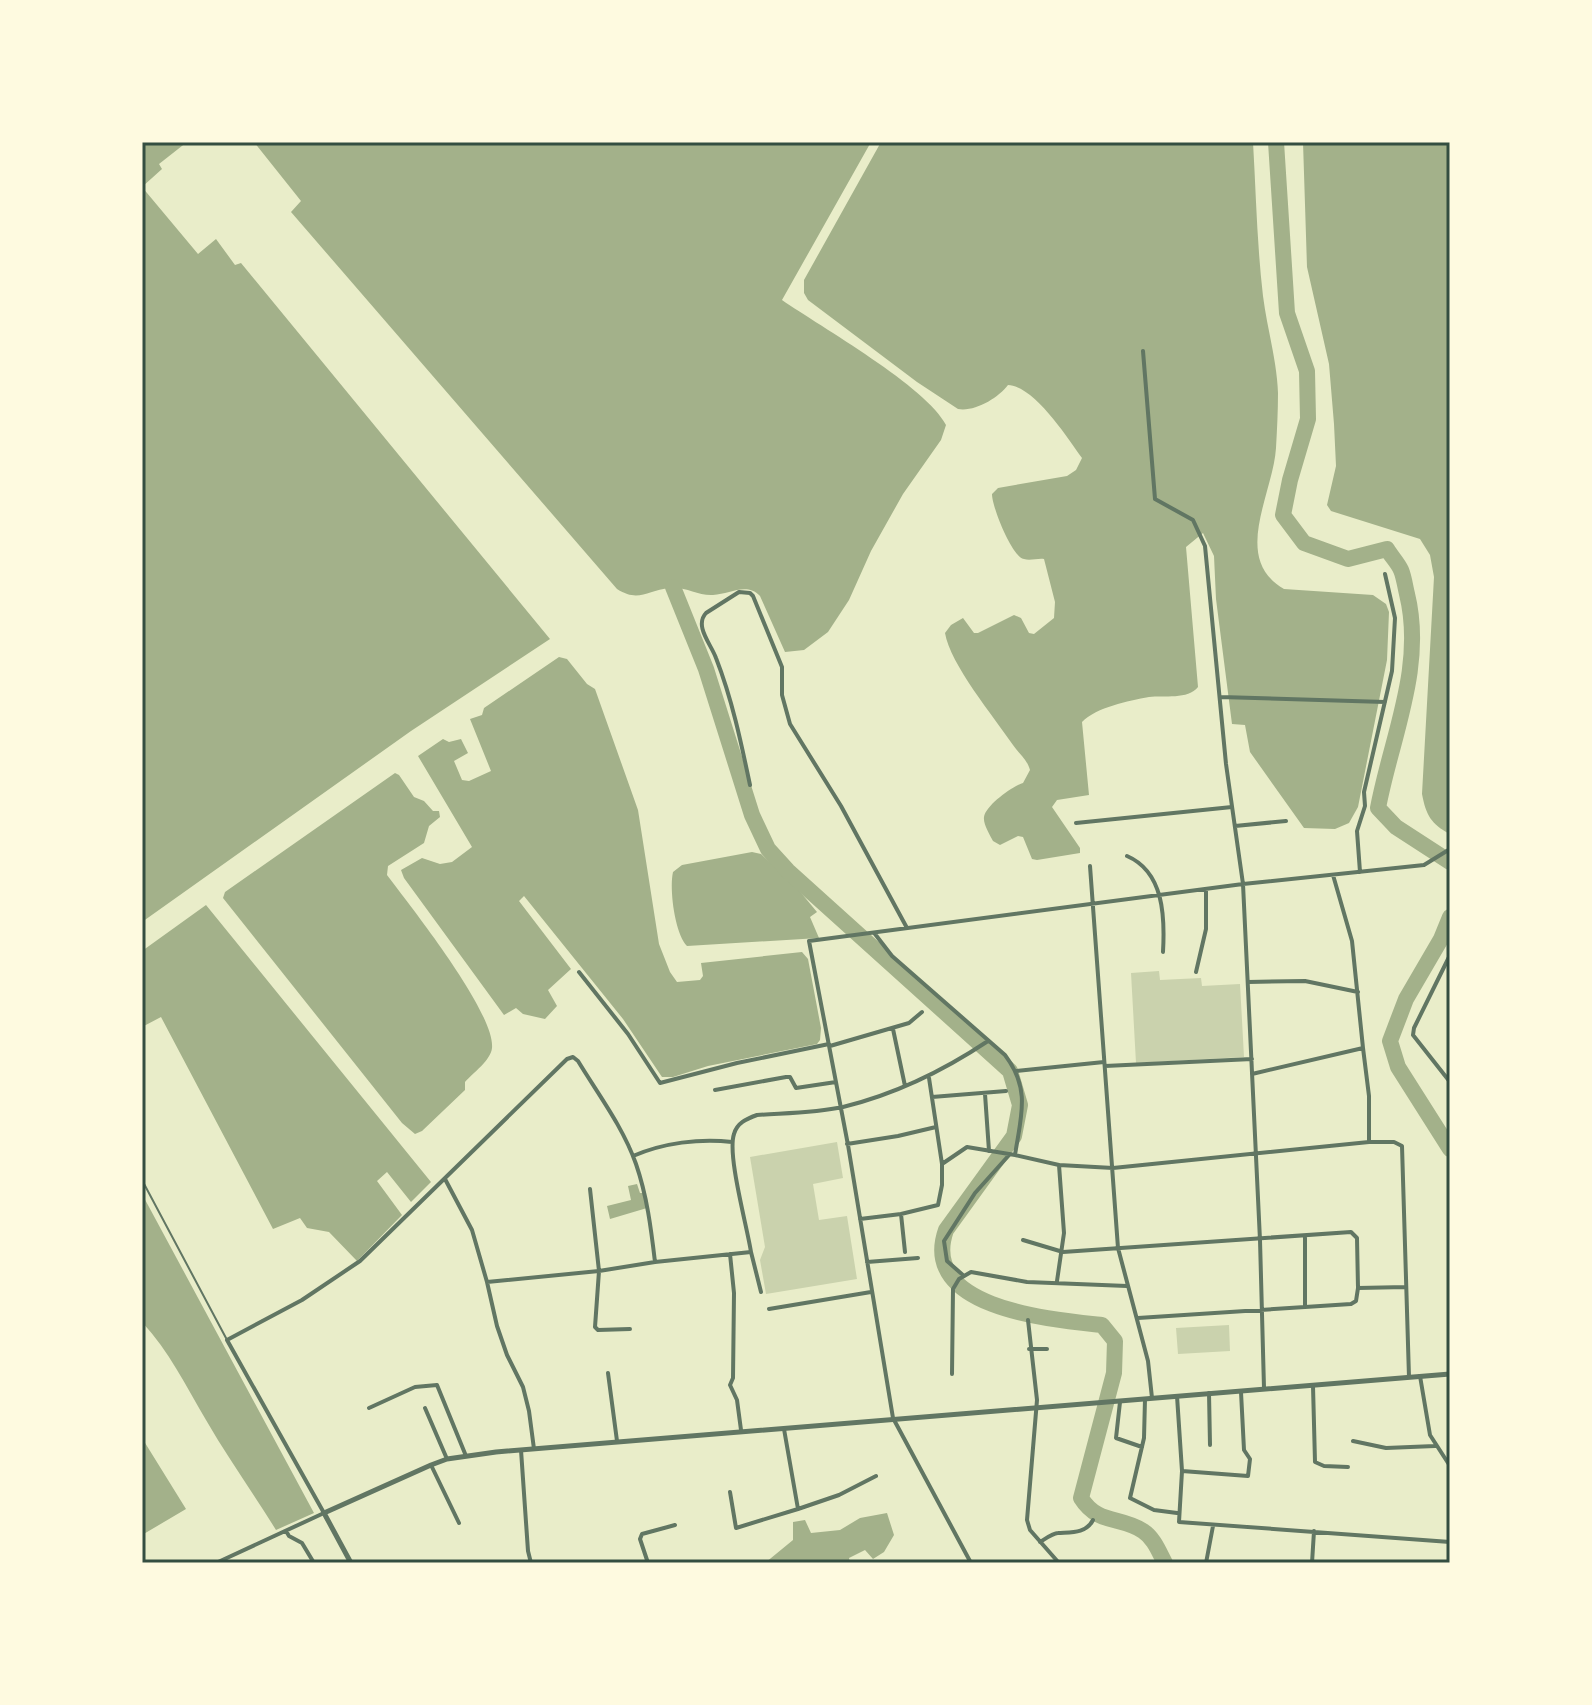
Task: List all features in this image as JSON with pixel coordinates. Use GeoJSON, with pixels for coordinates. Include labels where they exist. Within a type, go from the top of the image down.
{"type":"FeatureCollection","features":[{"type":"Feature","properties":{"kind":"street"},"geometry":{"type":"LineString","coordinates":[[1143,351],[1155,499],[1193,520],[1205,546],[1226,764],[1243,884],[1264,1388]]}},
{"type":"Feature","properties":{"kind":"street"},"geometry":{"type":"LineString","coordinates":[[1360,872],[1357,831],[1365,806],[1364,792],[1392,671],[1395,625],[1385,574]]}},
{"type":"Feature","properties":{"kind":"street"},"geometry":{"type":"LineString","coordinates":[[750,785],[723,675],[701,625],[702,616],[739,592],[753,596],[782,667],[782,695],[790,724],[847,815],[907,928]]}},
{"type":"Feature","properties":{"kind":"street"},"geometry":{"type":"LineString","coordinates":[[1221,697],[1385,702]]}},
{"type":"Feature","properties":{"kind":"street"},"geometry":{"type":"LineString","coordinates":[[1076,823],[1232,807]]}},
{"type":"Feature","properties":{"kind":"street"},"geometry":{"type":"LineString","coordinates":[[1235,826],[1286,821]]}},
{"type":"Feature","properties":{"kind":"street"},"geometry":{"type":"LineString","coordinates":[[971,1563],[893,1418],[830,1045],[809,941],[844,939],[1243,884],[1429,864],[1450,849]]}},
{"type":"Feature","properties":{"kind":"street"},"geometry":{"type":"LineString","coordinates":[[1127,856],[1143,865],[1160,896],[1165,928],[1163,952]]}},
{"type":"Feature","properties":{"kind":"street"},"geometry":{"type":"LineString","coordinates":[[1090,866],[1118,1248],[1148,1361],[1145,1429],[1130,1498],[1154,1510],[1177,1513]]}},
{"type":"Feature","properties":{"kind":"street"},"geometry":{"type":"LineString","coordinates":[[1333,875],[1349,925],[1369,1096],[1369,1142]]}},
{"type":"Feature","properties":{"kind":"street"},"geometry":{"type":"LineString","coordinates":[[1196,972],[1206,929],[1206,889]]}},
{"type":"Feature","properties":{"kind":"street"},"geometry":{"type":"LineString","coordinates":[[873,934],[892,956],[1005,1055],[1016,1071],[1023,1105],[1010,1154],[975,1193],[946,1237],[947,1261],[962,1278]]}},
{"type":"Feature","properties":{"kind":"street"},"geometry":{"type":"LineString","coordinates":[[1450,955],[1413,1035],[1450,1082]]}},
{"type":"Feature","properties":{"kind":"street"},"geometry":{"type":"LineString","coordinates":[[579,972],[628,1034],[660,1083],[893,1029],[909,1023],[922,1012]]}},
{"type":"Feature","properties":{"kind":"street"},"geometry":{"type":"LineString","coordinates":[[1248,982],[1305,981],[1358,992]]}},
{"type":"Feature","properties":{"kind":"street"},"geometry":{"type":"LineString","coordinates":[[893,1029],[905,1086]]}},
{"type":"Feature","properties":{"kind":"street"},"geometry":{"type":"LineString","coordinates":[[761,1292],[732,1142],[738,1125],[757,1115],[840,1107],[929,1078],[987,1042]]}},
{"type":"Feature","properties":{"kind":"street"},"geometry":{"type":"LineString","coordinates":[[1252,1074],[1363,1048]]}},
{"type":"Feature","properties":{"kind":"street"},"geometry":{"type":"LineString","coordinates":[[351,1563],[227,1340],[302,1300],[351,1268],[567,1059],[573,1057],[633,1156],[646,1196],[655,1262]]}},
{"type":"Feature","properties":{"kind":"street"},"geometry":{"type":"LineString","coordinates":[[1016,1071],[1105,1064],[1252,1059]]}},
{"type":"Feature","properties":{"kind":"street"},"geometry":{"type":"LineString","coordinates":[[715,1090],[786,1077],[791,1078],[796,1088],[836,1082]]}},
{"type":"Feature","properties":{"kind":"street"},"geometry":{"type":"LineString","coordinates":[[860,1219],[938,1205],[942,1164],[929,1078]]}},
{"type":"Feature","properties":{"kind":"street"},"geometry":{"type":"LineString","coordinates":[[932,1097],[1006,1091]]}},
{"type":"Feature","properties":{"kind":"street"},"geometry":{"type":"LineString","coordinates":[[985,1094],[991,1152]]}},
{"type":"Feature","properties":{"kind":"street"},"geometry":{"type":"LineString","coordinates":[[847,1144],[936,1127]]}},
{"type":"Feature","properties":{"kind":"street"},"geometry":{"type":"LineString","coordinates":[[633,1156],[655,1148],[707,1139],[732,1142]]}},
{"type":"Feature","properties":{"kind":"street"},"geometry":{"type":"LineString","coordinates":[[942,1164],[964,1148],[1059,1165],[1113,1168],[1255,1152],[1398,1142],[1402,1146],[1409,1377]]}},
{"type":"Feature","properties":{"kind":"street"},"geometry":{"type":"LineString","coordinates":[[1057,1281],[1063,1252],[1064,1214],[1059,1165]]}},
{"type":"Feature","properties":{"kind":"street"},"geometry":{"type":"LineString","coordinates":[[445,1179],[472,1230],[502,1341],[523,1387],[534,1449]]}},
{"type":"Feature","properties":{"kind":"street"},"geometry":{"type":"LineString","coordinates":[[590,1189],[599,1271],[595,1327],[598,1330],[630,1329]]}},
{"type":"Feature","properties":{"kind":"street"},"geometry":{"type":"LineString","coordinates":[[901,1214],[905,1252]]}},
{"type":"Feature","properties":{"kind":"street"},"geometry":{"type":"LineString","coordinates":[[1023,1240],[1063,1252],[1354,1233],[1358,1247],[1358,1288],[1356,1301],[1351,1304],[1138,1318]]}},
{"type":"Feature","properties":{"kind":"street"},"geometry":{"type":"LineString","coordinates":[[1305,1237],[1305,1307]]}},
{"type":"Feature","properties":{"kind":"street"},"geometry":{"type":"LineString","coordinates":[[487,1282],[751,1252]]}},
{"type":"Feature","properties":{"kind":"street"},"geometry":{"type":"LineString","coordinates":[[730,1254],[734,1293],[733,1378],[730,1385],[737,1400],[741,1430]]}},
{"type":"Feature","properties":{"kind":"street"},"geometry":{"type":"LineString","coordinates":[[867,1262],[918,1258]]}},
{"type":"Feature","properties":{"kind":"street"},"geometry":{"type":"LineString","coordinates":[[952,1374],[953,1289],[971,1272],[1027,1282],[1127,1286]]}},
{"type":"Feature","properties":{"kind":"street"},"geometry":{"type":"LineString","coordinates":[[1358,1288],[1406,1287]]}},
{"type":"Feature","properties":{"kind":"street"},"geometry":{"type":"LineString","coordinates":[[769,1309],[871,1292]]}},
{"type":"Feature","properties":{"kind":"street"},"geometry":{"type":"LineString","coordinates":[[1028,1320],[1029,1349],[1035,1369],[1036,1409],[1027,1520],[1030,1530],[1059,1563]]}},
{"type":"Feature","properties":{"kind":"street"},"geometry":{"type":"LineString","coordinates":[[1029,1349],[1047,1349]]}},
{"type":"Feature","properties":{"kind":"street"},"geometry":{"type":"LineString","coordinates":[[608,1373],[617,1441]]}},
{"type":"Feature","properties":{"kind":"street"},"geometry":{"type":"LineString","coordinates":[[216,1563],[431,1465],[466,1456],[741,1430],[1450,1374]]}},
{"type":"Feature","properties":{"kind":"street"},"geometry":{"type":"LineString","coordinates":[[1420,1376],[1430,1435],[1450,1466]]}},
{"type":"Feature","properties":{"kind":"street"},"geometry":{"type":"LineString","coordinates":[[369,1408],[415,1387],[437,1385],[466,1456]]}},
{"type":"Feature","properties":{"kind":"street"},"geometry":{"type":"LineString","coordinates":[[1313,1386],[1315,1462],[1324,1466],[1348,1467]]}},
{"type":"Feature","properties":{"kind":"street"},"geometry":{"type":"LineString","coordinates":[[1182,1471],[1248,1476],[1250,1459],[1244,1450],[1241,1390]]}},
{"type":"Feature","properties":{"kind":"street"},"geometry":{"type":"LineString","coordinates":[[1209,1393],[1210,1445]]}},
{"type":"Feature","properties":{"kind":"street"},"geometry":{"type":"LineString","coordinates":[[1177,1396],[1182,1471],[1177,1513],[1181,1523],[1450,1542]]}},
{"type":"Feature","properties":{"kind":"street"},"geometry":{"type":"LineString","coordinates":[[1120,1401],[1116,1440],[1142,1447]]}},
{"type":"Feature","properties":{"kind":"street"},"geometry":{"type":"LineString","coordinates":[[425,1408],[447,1459]]}},
{"type":"Feature","properties":{"kind":"street"},"geometry":{"type":"LineString","coordinates":[[784,1427],[798,1509]]}},
{"type":"Feature","properties":{"kind":"street"},"geometry":{"type":"LineString","coordinates":[[1353,1441],[1386,1448],[1435,1446]]}},
{"type":"Feature","properties":{"kind":"street"},"geometry":{"type":"LineString","coordinates":[[521,1450],[531,1563]]}},
{"type":"Feature","properties":{"kind":"street"},"geometry":{"type":"LineString","coordinates":[[431,1465],[459,1523]]}},
{"type":"Feature","properties":{"kind":"street"},"geometry":{"type":"LineString","coordinates":[[730,1492],[736,1528],[839,1495],[876,1476]]}},
{"type":"Feature","properties":{"kind":"street"},"geometry":{"type":"LineString","coordinates":[[1040,1542],[1057,1533],[1068,1534],[1088,1527],[1093,1520]]}},
{"type":"Feature","properties":{"kind":"street"},"geometry":{"type":"LineString","coordinates":[[648,1563],[640,1539],[642,1534],[675,1525]]}},
{"type":"Feature","properties":{"kind":"street"},"geometry":{"type":"LineString","coordinates":[[1206,1563],[1213,1526]]}},
{"type":"Feature","properties":{"kind":"street"},"geometry":{"type":"LineString","coordinates":[[286,1531],[302,1543],[314,1563]]}},
{"type":"Feature","properties":{"kind":"street"},"geometry":{"type":"LineString","coordinates":[[1312,1563],[1314,1531]]}},
{"type":"Feature","properties":{"kind":"lane"},"geometry":{"type":"LineString","coordinates":[[142,1180],[227,1340]]}},
{"type":"Feature","properties":{"kind":"shaded area"},"geometry":{"type":"Polygon","coordinates":[[[142,142],[187,142],[159,164],[162,169],[142,187],[142,142]]]}},
{"type":"Feature","properties":{"kind":"shaded area"},"geometry":{"type":"Polygon","coordinates":[[[254,142],[871,142],[782,300],[896,376],[918,393],[946,425],[941,440],[903,494],[871,551],[849,600],[828,632],[804,650],[785,652],[760,596],[750,590],[707,595],[670,588],[631,595],[617,589],[291,212],[301,201],[254,142]]]}},
{"type":"Feature","properties":{"kind":"shaded area"},"geometry":{"type":"Polygon","coordinates":[[[881,142],[1253,142],[1261,277],[1278,393],[1276,448],[1259,524],[1257,543],[1260,560],[1268,576],[1284,589],[1373,595],[1386,604],[1389,612],[1387,660],[1358,807],[1349,823],[1335,829],[1304,828],[1250,752],[1245,725],[1232,724],[1216,599],[1214,556],[1203,533],[1186,547],[1198,687],[1188,694],[1149,697],[1113,705],[1082,722],[1089,795],[1057,800],[1052,807],[1080,848],[1080,853],[1037,860],[1032,859],[1023,837],[1018,836],[1000,845],[993,841],[985,823],[986,812],[1000,797],[1023,783],[1030,770],[964,675],[945,633],[963,618],[974,633],[978,633],[1014,615],[1021,618],[1029,633],[1034,634],[1054,618],[1055,602],[1044,559],[1024,559],[1014,550],[999,520],[992,494],[998,488],[1067,476],[1076,470],[1082,458],[1039,403],[1018,388],[1008,385],[986,403],[958,409],[808,300],[804,293],[804,280],[881,142]]]}},
{"type":"Feature","properties":{"kind":"shaded area"},"geometry":{"type":"Polygon","coordinates":[[[1303,142],[1450,142],[1450,834],[1430,818],[1422,794],[1434,577],[1430,555],[1420,539],[1331,511],[1327,505],[1336,466],[1334,424],[1329,364],[1307,267],[1303,142]]]}},
{"type":"Feature","properties":{"kind":"shaded area"},"geometry":{"type":"Polygon","coordinates":[[[142,187],[198,254],[216,239],[235,265],[241,263],[550,639],[411,731],[142,922],[142,187]]]}},
{"type":"Feature","properties":{"kind":"shaded area"},"geometry":{"type":"Polygon","coordinates":[[[559,657],[567,659],[587,684],[595,689],[638,810],[659,944],[670,972],[677,982],[700,980],[703,976],[701,963],[802,952],[808,959],[821,1028],[817,1044],[662,1077],[623,1019],[524,896],[519,901],[571,969],[548,990],[557,1006],[545,1019],[523,1014],[516,1008],[504,1015],[404,878],[401,870],[422,858],[440,864],[452,862],[472,847],[418,756],[443,739],[449,742],[461,739],[468,753],[454,761],[462,780],[469,781],[491,771],[470,719],[482,715],[484,708],[559,657]]]}},
{"type":"Feature","properties":{"kind":"shaded area"},"geometry":{"type":"Polygon","coordinates":[[[395,773],[414,797],[424,801],[433,811],[439,811],[440,817],[429,826],[424,843],[388,866],[387,875],[432,934],[466,986],[480,1010],[492,1048],[485,1062],[465,1082],[465,1090],[415,1134],[402,1123],[223,898],[225,892],[395,773]]]}},
{"type":"Feature","properties":{"kind":"shaded area"},"geometry":{"type":"Polygon","coordinates":[[[752,852],[761,854],[792,882],[817,912],[810,917],[819,938],[687,946],[679,932],[674,911],[673,872],[682,865],[752,852]]]}},
{"type":"Feature","properties":{"kind":"shaded area"},"geometry":{"type":"Polygon","coordinates":[[[206,905],[431,1182],[411,1202],[387,1172],[377,1181],[402,1215],[357,1261],[329,1232],[307,1228],[300,1218],[273,1229],[161,1017],[142,1027],[142,951],[206,905]]]}},
{"type":"Feature","properties":{"kind":"shaded area"},"geometry":{"type":"Polygon","coordinates":[[[1159,971],[1160,980],[1201,978],[1202,986],[1240,984],[1244,1057],[1136,1063],[1131,973],[1159,971]]]}},
{"type":"Feature","properties":{"kind":"shaded area"},"geometry":{"type":"Polygon","coordinates":[[[837,1142],[843,1178],[813,1184],[819,1220],[847,1216],[857,1279],[766,1294],[760,1260],[765,1247],[750,1157],[837,1142]]]}},
{"type":"Feature","properties":{"kind":"shaded area"},"geometry":{"type":"Polygon","coordinates":[[[637,1184],[647,1208],[610,1219],[607,1206],[631,1200],[628,1186],[637,1184]]]}},
{"type":"Feature","properties":{"kind":"shaded area"},"geometry":{"type":"Polygon","coordinates":[[[142,1194],[314,1513],[276,1530],[169,1357],[142,1322],[142,1194]]]}},
{"type":"Feature","properties":{"kind":"shaded area"},"geometry":{"type":"Polygon","coordinates":[[[1229,1325],[1230,1351],[1178,1354],[1176,1328],[1229,1325]]]}},
{"type":"Feature","properties":{"kind":"shaded area"},"geometry":{"type":"Polygon","coordinates":[[[142,1438],[186,1509],[142,1535],[142,1438]]]}},
{"type":"Feature","properties":{"kind":"shaded area"},"geometry":{"type":"Polygon","coordinates":[[[887,1513],[894,1535],[884,1552],[873,1559],[865,1550],[849,1558],[850,1563],[765,1563],[793,1540],[793,1522],[805,1520],[811,1533],[840,1530],[860,1518],[887,1513]]]}},
{"type":"Feature","properties":{"kind":"waterway"},"geometry":{"type":"LineString","coordinates":[[1276,142],[1287,313],[1307,371],[1308,419],[1283,515],[1304,543],[1348,559],[1387,549],[1401,570],[1411,621],[1412,648],[1404,702],[1378,808],[1396,827],[1450,862]]}},
{"type":"Feature","properties":{"kind":"waterway"},"geometry":{"type":"LineString","coordinates":[[673,587],[706,669],[752,815],[768,849],[788,871],[1010,1071],[1020,1105],[1014,1136],[946,1230],[943,1257],[952,1277],[970,1293],[1024,1314],[1102,1325],[1115,1341],[1114,1373],[1081,1498],[1102,1516],[1134,1526],[1147,1534],[1165,1563]]}},
{"type":"Feature","properties":{"kind":"waterway"},"geometry":{"type":"LineString","coordinates":[[1450,917],[1441,939],[1406,999],[1390,1041],[1398,1067],[1450,1149]]}}]}
